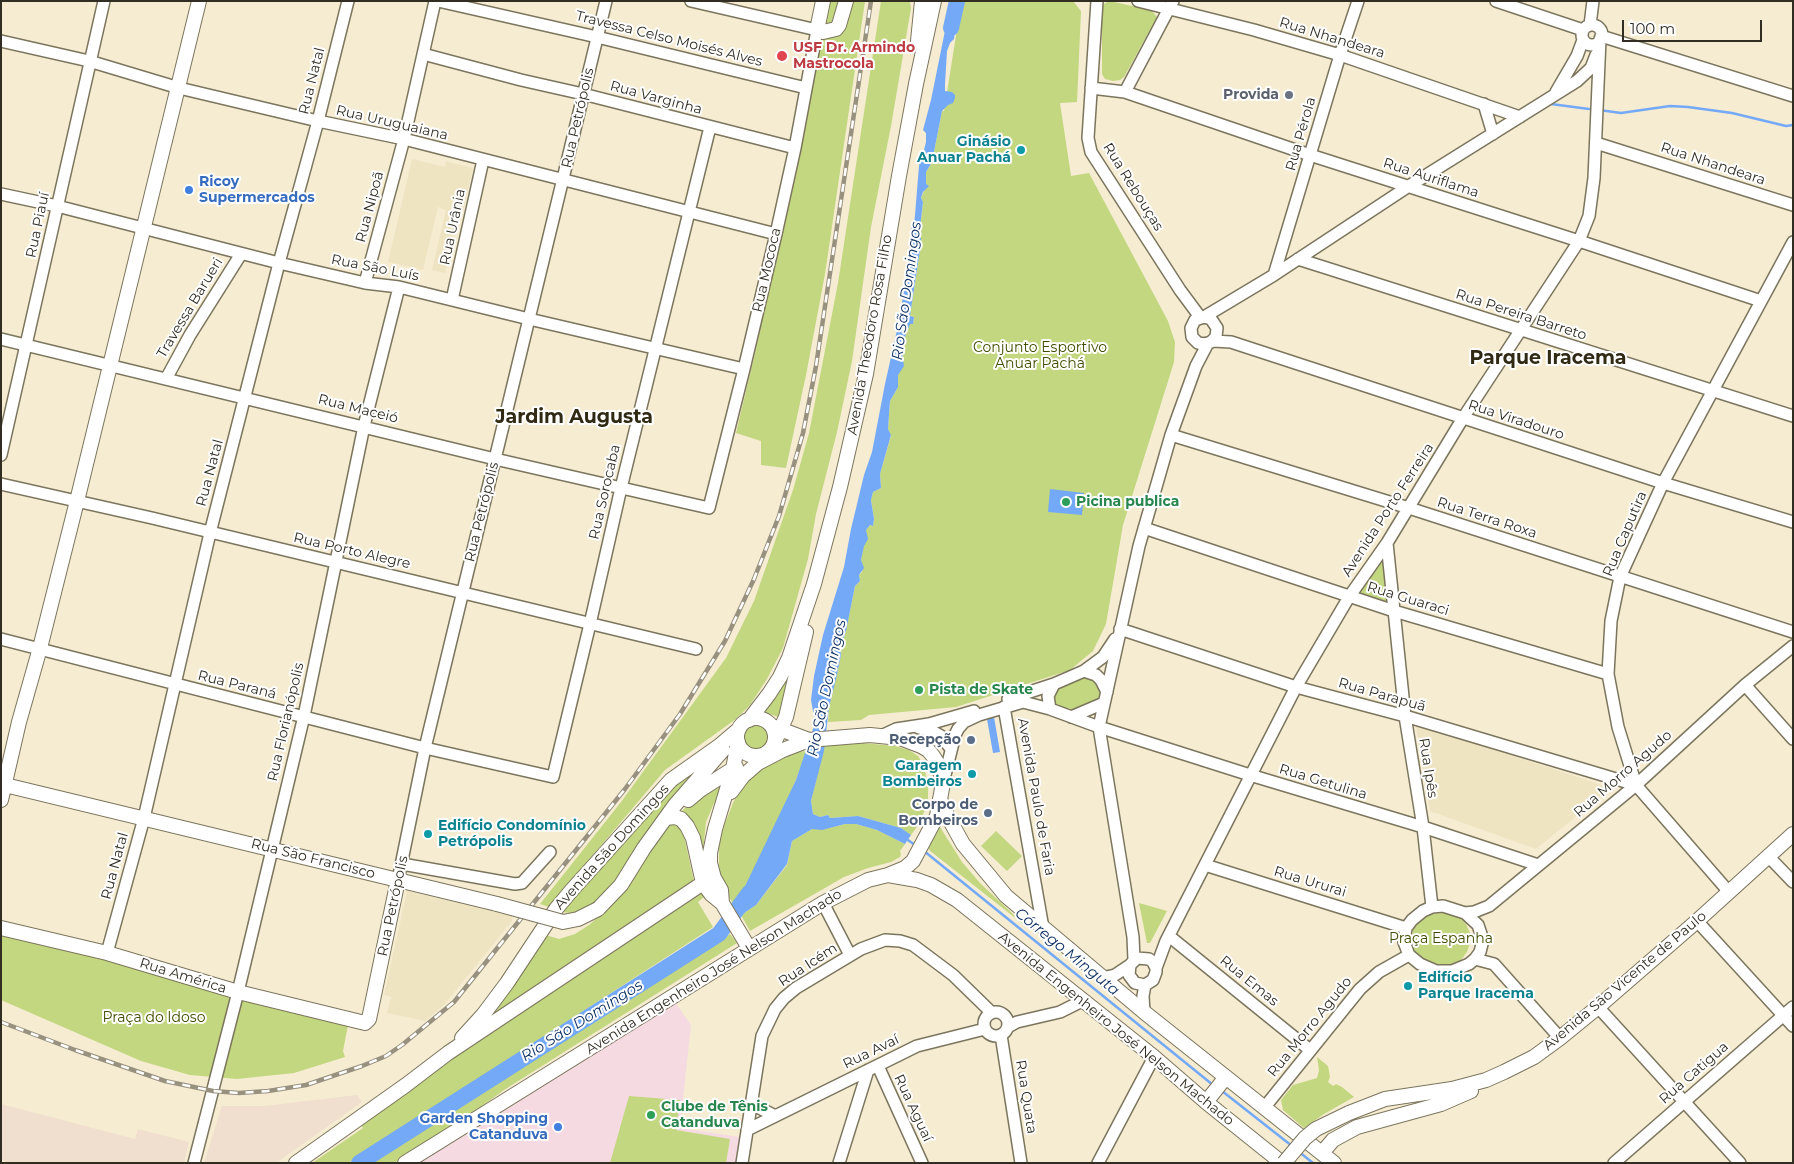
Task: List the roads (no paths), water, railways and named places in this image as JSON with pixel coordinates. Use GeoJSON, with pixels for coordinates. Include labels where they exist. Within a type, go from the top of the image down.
{"type":"FeatureCollection","features":[{"type":"Feature","properties":{"kind":"main road"},"geometry":{"type":"LineString","coordinates":[[1,800],[3,784],[40,648],[145,228],[199,1]]}},
{"type":"Feature","properties":{"kind":"main road","name":"Rua Mococa"},"geometry":{"type":"LineString","coordinates":[[817,30],[823,1]]}},
{"type":"Feature","properties":{"kind":"main road"},"geometry":{"type":"LineString","coordinates":[[817,30],[831,32],[836,30],[846,1]]}},
{"type":"Feature","properties":{"kind":"main road"},"geometry":{"type":"LineString","coordinates":[[916,1],[918,35]]}},
{"type":"Feature","properties":{"kind":"main road","name":"Avenida Theodoro Rosa Filho"},"geometry":{"type":"LineString","coordinates":[[916,84],[918,35],[922,1]]}},
{"type":"Feature","properties":{"kind":"main road","name":"Avenida Theodoro Rosa Filho"},"geometry":{"type":"LineString","coordinates":[[741,732],[780,676],[789,658],[814,584],[840,487],[866,374],[916,84],[934,1]]}},
{"type":"Feature","properties":{"kind":"main road","name":"Avenida Theodoro Rosa Filho"},"geometry":{"type":"LineString","coordinates":[[776,732],[802,651],[814,584]]}},
{"type":"Feature","properties":{"kind":"main road"},"geometry":{"type":"LineString","coordinates":[[722,903],[721,890],[714,878],[710,858],[713,834],[724,803],[741,732],[761,719],[767,721],[776,732],[809,740],[876,736],[912,742],[928,750],[938,764],[942,782],[937,816],[913,861],[905,868],[888,874]]}},
{"type":"Feature","properties":{"kind":"main road"},"geometry":{"type":"LineString","coordinates":[[741,732],[740,746],[744,752],[755,757],[772,748],[776,732]]}},
{"type":"Feature","properties":{"kind":"main road","name":"Rua São Francisco"},"geometry":{"type":"LineString","coordinates":[[3,784],[563,922],[587,916],[598,909],[621,885],[644,848],[675,805],[741,732]]}},
{"type":"Feature","properties":{"kind":"main road","name":"Avenida São Domingos"},"geometry":{"type":"LineString","coordinates":[[448,1053],[483,1015],[507,983],[556,909],[671,780],[741,732]]}},
{"type":"Feature","properties":{"kind":"main road"},"geometry":{"type":"LineString","coordinates":[[724,803],[738,781],[751,769],[774,754],[809,740]]}},
{"type":"Feature","properties":{"kind":"main road","name":"Rua São Francisco"},"geometry":{"type":"LineString","coordinates":[[666,818],[677,811],[700,790],[755,757]]}},
{"type":"Feature","properties":{"kind":"main road","name":"Avenida Engenheiro José Nelson Machado"},"geometry":{"type":"LineString","coordinates":[[940,800],[946,815],[963,844],[994,883],[1043,928],[1144,1012],[1217,1089],[1276,1161]]}},
{"type":"Feature","properties":{"kind":"main road","name":"Avenida São Domingos"},"geometry":{"type":"LineString","coordinates":[[666,818],[675,816],[687,826],[693,838],[698,870],[703,883],[711,894],[722,903],[746,942]]}},
{"type":"Feature","properties":{"kind":"main road","name":"Avenida São Vicente de Paulo"},"geometry":{"type":"LineString","coordinates":[[1276,1161],[1316,1129],[1349,1113],[1385,1099],[1452,1089],[1486,1080],[1534,1057],[1598,1007],[1793,834]]}},
{"type":"Feature","properties":{"kind":"main road","name":"Avenida Engenheiro José Nelson Machado"},"geometry":{"type":"LineString","coordinates":[[405,1163],[628,1025],[746,942],[868,880],[888,874],[917,880],[944,892],[1154,1057],[1217,1089],[1264,1108],[1334,1163]]}},
{"type":"Feature","properties":{"kind":"main road","name":"Rua Petrópolis"},"geometry":{"type":"LineString","coordinates":[[366,1023],[369,1019],[398,880]]}},
{"type":"Feature","properties":{"kind":"main road","name":"Avenida São Domingos"},"geometry":{"type":"LineString","coordinates":[[296,1163],[376,1107],[448,1053],[703,883]]}},
{"type":"Feature","properties":{"kind":"main road","name":"Rua América"},"geometry":{"type":"LineString","coordinates":[[1,928],[107,953],[238,992],[366,1023]]}},
{"type":"Feature","properties":{"kind":"main road"},"geometry":{"type":"LineString","coordinates":[[1322,1153],[1333,1140],[1357,1126],[1447,1101],[1460,1096],[1486,1080]]}},
{"type":"Feature","properties":{"kind":"main road","name":"Avenida São Vicente de Paulo"},"geometry":{"type":"LineString","coordinates":[[1294,1163],[1321,1134],[1349,1113]]}},
{"type":"Feature","properties":{"kind":"street","name":"Rua Piauí"},"geometry":{"type":"LineString","coordinates":[[1,455],[104,1]]}},
{"type":"Feature","properties":{"kind":"street","name":"Rua Natal"},"geometry":{"type":"LineString","coordinates":[[107,953],[144,818],[210,533],[348,1]]}},
{"type":"Feature","properties":{"kind":"street","name":"Travessa Celso Moisés Alves"},"geometry":{"type":"LineString","coordinates":[[437,1],[597,37],[806,88]]}},
{"type":"Feature","properties":{"kind":"street","name":"Rua Nipoã"},"geometry":{"type":"LineString","coordinates":[[366,283],[404,139],[437,1]]}},
{"type":"Feature","properties":{"kind":"street","name":"Rua Petrópolis"},"geometry":{"type":"LineString","coordinates":[[398,880],[426,748],[606,1]]}},
{"type":"Feature","properties":{"kind":"street"},"geometry":{"type":"LineString","coordinates":[[691,1],[817,30]]}},
{"type":"Feature","properties":{"kind":"street","name":"Rua Rebouças"},"geometry":{"type":"LineString","coordinates":[[1097,1],[1088,138],[1092,152],[1206,330]]}},
{"type":"Feature","properties":{"kind":"street","name":"Rua Nhandeara"},"geometry":{"type":"LineString","coordinates":[[1138,1],[1171,5],[1340,54],[1520,117]]}},
{"type":"Feature","properties":{"kind":"street","name":"Rua Pérola"},"geometry":{"type":"LineString","coordinates":[[1274,275],[1340,54],[1358,1]]}},
{"type":"Feature","properties":{"kind":"street"},"geometry":{"type":"LineString","coordinates":[[1496,1],[1592,35],[1793,96]]}},
{"type":"Feature","properties":{"kind":"street","name":"Avenida Porto Ferreira"},"geometry":{"type":"LineString","coordinates":[[1142,962],[1168,938],[1296,687],[1349,597],[1388,543],[1463,418],[1579,241],[1589,216],[1596,143],[1597,89],[1592,35],[1592,4]]}},
{"type":"Feature","properties":{"kind":"street"},"geometry":{"type":"LineString","coordinates":[[1125,92],[1171,5]]}},
{"type":"Feature","properties":{"kind":"street","name":"Rua Mococa"},"geometry":{"type":"LineString","coordinates":[[709,508],[776,234],[795,148],[817,30]]}},
{"type":"Feature","properties":{"kind":"street"},"geometry":{"type":"LineString","coordinates":[[1554,95],[1592,35]]}},
{"type":"Feature","properties":{"kind":"street","name":"Avenida Porto Ferreira"},"geometry":{"type":"LineString","coordinates":[[1592,35],[1587,57],[1597,89]]}},
{"type":"Feature","properties":{"kind":"street","name":"Rua Uruguaiana"},"geometry":{"type":"LineString","coordinates":[[1,41],[89,61],[179,88],[404,139],[776,234]]}},
{"type":"Feature","properties":{"kind":"street","name":"Rua Varginha"},"geometry":{"type":"LineString","coordinates":[[423,54],[795,148]]}},
{"type":"Feature","properties":{"kind":"street"},"geometry":{"type":"LineString","coordinates":[[1142,962],[1129,975],[1135,983],[1146,984],[1153,980],[1156,972],[1142,962],[1133,937],[1099,727],[1144,528],[1171,435],[1196,366],[1206,330],[1225,304],[1274,275],[1409,186],[1577,81],[1591,68]]}},
{"type":"Feature","properties":{"kind":"street","name":"Rua Auriflama"},"geometry":{"type":"LineString","coordinates":[[1091,88],[1125,92],[1310,155],[1761,301]]}},
{"type":"Feature","properties":{"kind":"street"},"geometry":{"type":"LineString","coordinates":[[1778,90],[1793,102]]}},
{"type":"Feature","properties":{"kind":"street"},"geometry":{"type":"LineString","coordinates":[[1484,104],[1493,134]]}},
{"type":"Feature","properties":{"kind":"street","name":"Rua Sorocaba"},"geometry":{"type":"LineString","coordinates":[[553,776],[621,488],[710,127]]}},
{"type":"Feature","properties":{"kind":"street","name":"Rua Nhandeara"},"geometry":{"type":"LineString","coordinates":[[1596,143],[1793,205]]}},
{"type":"Feature","properties":{"kind":"street","name":"Rua Urânia"},"geometry":{"type":"LineString","coordinates":[[452,300],[483,160]]}},
{"type":"Feature","properties":{"kind":"street","name":"Rua São Luís"},"geometry":{"type":"LineString","coordinates":[[1,194],[58,206],[241,254],[366,283],[399,287],[744,369]]}},
{"type":"Feature","properties":{"kind":"street","name":"Rua Caputira"},"geometry":{"type":"LineString","coordinates":[[1728,892],[1636,786],[1618,727],[1608,674],[1610,620],[1620,577],[1663,484],[1711,390],[1793,242]]}},
{"type":"Feature","properties":{"kind":"street","name":"Travessa Barueri"},"geometry":{"type":"LineString","coordinates":[[166,379],[190,335],[241,254]]}},
{"type":"Feature","properties":{"kind":"street","name":"Rua Pereira Barreto"},"geometry":{"type":"LineString","coordinates":[[1298,259],[1793,416]]}},
{"type":"Feature","properties":{"kind":"street","name":"Rua Florianópolis"},"geometry":{"type":"LineString","coordinates":[[194,1163],[238,992],[304,716],[364,426],[399,287]]}},
{"type":"Feature","properties":{"kind":"street","name":"Rua Viradouro"},"geometry":{"type":"LineString","coordinates":[[1206,330],[1231,342],[1663,484],[1793,522]]}},
{"type":"Feature","properties":{"kind":"street","name":"Rua Maceió"},"geometry":{"type":"LineString","coordinates":[[1,339],[495,459],[709,508]]}},
{"type":"Feature","properties":{"kind":"street","name":"Rua Terra Roxa"},"geometry":{"type":"LineString","coordinates":[[1171,435],[1409,508],[1793,632]]}},
{"type":"Feature","properties":{"kind":"street","name":"Rua Porto Alegre"},"geometry":{"type":"LineString","coordinates":[[1,484],[696,649]]}},
{"type":"Feature","properties":{"kind":"street","name":"Rua Guaraci"},"geometry":{"type":"LineString","coordinates":[[1144,528],[1349,597],[1608,674]]}},
{"type":"Feature","properties":{"kind":"street","name":"Rua Ipês"},"geometry":{"type":"LineString","coordinates":[[1388,543],[1405,716],[1423,827],[1432,907]]}},
{"type":"Feature","properties":{"kind":"street"},"geometry":{"type":"LineString","coordinates":[[911,728],[952,719],[1054,684],[1084,671],[1103,657],[1120,629]]}},
{"type":"Feature","properties":{"kind":"street","name":"Rua Parapuã"},"geometry":{"type":"LineString","coordinates":[[1120,629],[1296,687],[1405,716],[1636,786]]}},
{"type":"Feature","properties":{"kind":"street","name":"Rua Paraná"},"geometry":{"type":"LineString","coordinates":[[1,639],[426,748],[553,776]]}},
{"type":"Feature","properties":{"kind":"street","name":"Rua Morro Agudo"},"geometry":{"type":"LineString","coordinates":[[1465,913],[1474,912],[1489,906],[1636,786],[1745,685],[1793,646]]}},
{"type":"Feature","properties":{"kind":"street"},"geometry":{"type":"LineString","coordinates":[[1084,671],[1096,675],[1101,680],[1105,698]]}},
{"type":"Feature","properties":{"kind":"street"},"geometry":{"type":"LineString","coordinates":[[1050,709],[1048,696],[1054,684]]}},
{"type":"Feature","properties":{"kind":"street"},"geometry":{"type":"LineString","coordinates":[[1745,685],[1793,739]]}},
{"type":"Feature","properties":{"kind":"street"},"geometry":{"type":"LineString","coordinates":[[1071,717],[1105,698]]}},
{"type":"Feature","properties":{"kind":"street"},"geometry":{"type":"LineString","coordinates":[[942,782],[958,729],[971,718],[1004,706],[1024,702],[1050,709],[1099,727]]}},
{"type":"Feature","properties":{"kind":"street","name":"Avenida Paulo de Faria"},"geometry":{"type":"LineString","coordinates":[[1004,706],[1043,928]]}},
{"type":"Feature","properties":{"kind":"street","name":"Rua Getulina"},"geometry":{"type":"LineString","coordinates":[[1099,727],[1423,827],[1538,866]]}},
{"type":"Feature","properties":{"kind":"street"},"geometry":{"type":"LineString","coordinates":[[876,736],[896,729],[922,728],[934,732],[947,742],[951,749]]}},
{"type":"Feature","properties":{"kind":"street"},"geometry":{"type":"LineString","coordinates":[[402,864],[515,884],[522,883],[550,852]]}},
{"type":"Feature","properties":{"kind":"street"},"geometry":{"type":"LineString","coordinates":[[1768,856],[1793,882]]}},
{"type":"Feature","properties":{"kind":"street","name":"Rua Ururai"},"geometry":{"type":"LineString","coordinates":[[1206,865],[1406,928]]}},
{"type":"Feature","properties":{"kind":"street","name":"Avenida Paulo de Faria"},"geometry":{"type":"LineString","coordinates":[[1021,908],[1032,900],[1037,892]]}},
{"type":"Feature","properties":{"kind":"street"},"geometry":{"type":"LineString","coordinates":[[823,903],[850,956]]}},
{"type":"Feature","properties":{"kind":"street"},"geometry":{"type":"LineString","coordinates":[[1443,906],[1465,913],[1473,918],[1481,934],[1482,944],[1480,952],[1475,959],[1462,968],[1443,972],[1428,969],[1409,955],[1404,942],[1406,928],[1417,915],[1432,907],[1443,906]]}},
{"type":"Feature","properties":{"kind":"street"},"geometry":{"type":"LineString","coordinates":[[1489,906],[1483,923],[1488,952],[1494,964],[1560,1038]]}},
{"type":"Feature","properties":{"kind":"street"},"geometry":{"type":"LineString","coordinates":[[1697,921],[1793,1026]]}},
{"type":"Feature","properties":{"kind":"street","name":"Rua Emas"},"geometry":{"type":"LineString","coordinates":[[1168,938],[1310,1050]]}},
{"type":"Feature","properties":{"kind":"street","name":"Rua Icém"},"geometry":{"type":"LineString","coordinates":[[742,1163],[762,1036],[775,1009],[796,988],[861,949],[886,940],[900,941],[913,945],[953,975],[992,1013]]}},
{"type":"Feature","properties":{"kind":"street","name":"Rua Morro Agudo"},"geometry":{"type":"LineString","coordinates":[[1264,1108],[1368,981],[1379,972],[1409,955]]}},
{"type":"Feature","properties":{"kind":"street"},"geometry":{"type":"LineString","coordinates":[[1475,959],[1494,964]]}},
{"type":"Feature","properties":{"kind":"street"},"geometry":{"type":"LineString","coordinates":[[1102,978],[1115,975],[1142,962]]}},
{"type":"Feature","properties":{"kind":"street"},"geometry":{"type":"LineString","coordinates":[[1144,1012],[1143,996],[1146,984]]}},
{"type":"Feature","properties":{"kind":"street"},"geometry":{"type":"LineString","coordinates":[[1008,1025],[1000,1012],[992,1013],[985,1019],[985,1029],[992,1035],[1008,1025],[1060,1012],[1082,1001]]}},
{"type":"Feature","properties":{"kind":"street"},"geometry":{"type":"LineString","coordinates":[[1598,1007],[1740,1163]]}},
{"type":"Feature","properties":{"kind":"street","name":"Rua Catigua"},"geometry":{"type":"LineString","coordinates":[[1614,1163],[1793,1007]]}},
{"type":"Feature","properties":{"kind":"street","name":"Rua Quata"},"geometry":{"type":"LineString","coordinates":[[1008,1025],[1021,1163]]}},
{"type":"Feature","properties":{"kind":"street","name":"Rua Avaí"},"geometry":{"type":"LineString","coordinates":[[747,1130],[917,1046],[985,1029]]}},
{"type":"Feature","properties":{"kind":"street"},"geometry":{"type":"LineString","coordinates":[[1098,1163],[1154,1057]]}},
{"type":"Feature","properties":{"kind":"street"},"geometry":{"type":"LineString","coordinates":[[839,1163],[873,1068]]}},
{"type":"Feature","properties":{"kind":"street","name":"Rua Aguaí"},"geometry":{"type":"LineString","coordinates":[[873,1068],[922,1163]]}},
{"type":"Feature","properties":{"kind":"street"},"geometry":{"type":"LineString","coordinates":[[752,1104],[775,1116]]}},
{"type":"Feature","properties":{"kind":"water"},"geometry":{"type":"Polygon","coordinates":[[[951,1],[957,1],[954,39],[947,51],[945,91],[952,92],[955,98],[953,103],[942,111],[932,162],[926,172],[926,184],[929,186],[923,192],[921,198],[923,202],[919,237],[921,238],[921,243],[910,316],[914,317],[913,324],[910,324],[903,342],[904,366],[898,375],[898,387],[890,401],[888,429],[891,435],[880,474],[881,488],[873,492],[871,500],[874,519],[873,526],[870,525],[866,530],[868,539],[864,546],[861,560],[864,568],[859,575],[860,581],[855,586],[846,631],[840,649],[841,655],[829,707],[824,751],[811,801],[813,814],[820,817],[828,815],[830,818],[858,816],[901,828],[911,835],[905,844],[877,830],[856,824],[845,824],[822,830],[812,829],[792,841],[787,864],[756,905],[741,915],[735,907],[796,780],[815,723],[811,700],[814,676],[823,635],[844,567],[864,475],[872,452],[900,317],[911,239],[911,226],[914,223],[919,166],[926,142],[926,133],[923,130],[951,1]]]}},
{"type":"Feature","properties":{"kind":"water","name":"Picina publica"},"geometry":{"type":"Polygon","coordinates":[[[1050,489],[1084,493],[1082,515],[1048,512],[1050,489]]]}},
{"type":"Feature","properties":{"kind":"water"},"geometry":{"type":"Polygon","coordinates":[[[994,717],[1000,752],[993,753],[987,719],[994,717]]]}},
{"type":"Feature","properties":{"kind":"waterway","name":"Rio São Domingos"},"geometry":{"type":"LineString","coordinates":[[951,28],[957,1]]}},
{"type":"Feature","properties":{"kind":"waterway"},"geometry":{"type":"LineString","coordinates":[[1551,104],[1589,109]]}},
{"type":"Feature","properties":{"kind":"waterway"},"geometry":{"type":"LineString","coordinates":[[1599,110],[1621,113],[1670,106],[1688,107],[1732,113],[1786,126],[1793,125]]}},
{"type":"Feature","properties":{"kind":"waterway","name":"Córrego Minguta"},"geometry":{"type":"LineString","coordinates":[[905,838],[915,845]]}},
{"type":"Feature","properties":{"kind":"waterway","name":"Córrego Minguta"},"geometry":{"type":"LineString","coordinates":[[924,851],[1213,1085]]}},
{"type":"Feature","properties":{"kind":"waterway","name":"Rio São Domingos"},"geometry":{"type":"LineString","coordinates":[[359,1163],[719,934],[749,893]]}},
{"type":"Feature","properties":{"kind":"waterway","name":"Córrego Minguta"},"geometry":{"type":"LineString","coordinates":[[1222,1091],[1292,1146]]}},
{"type":"Feature","properties":{"kind":"waterway","name":"Córrego Minguta"},"geometry":{"type":"LineString","coordinates":[[1298,1151],[1313,1163]]}},
{"type":"Feature","properties":{"kind":"railway"},"geometry":{"type":"LineString","coordinates":[[1,1022],[165,1081],[213,1091],[239,1093],[306,1085],[386,1056],[454,1002],[625,789],[680,714],[725,641],[754,579],[779,516],[803,433],[816,366],[871,1]]}},
{"type":"Feature","properties":{"kind":"place","name":"USF Dr. Armindo Mastrocola"},"geometry":{"type":"Point","coordinates":[782,56]}},
{"type":"Feature","properties":{"kind":"place","name":"Provida"},"geometry":{"type":"Point","coordinates":[1289,95]}},
{"type":"Feature","properties":{"kind":"place","name":"Ginásio Anuar Pachá"},"geometry":{"type":"Point","coordinates":[1021,150]}},
{"type":"Feature","properties":{"kind":"place","name":"Ricoy Supermercados"},"geometry":{"type":"Point","coordinates":[189,190]}},
{"type":"Feature","properties":{"kind":"place","name":"Picina publica"},"geometry":{"type":"Point","coordinates":[1066,502]}},
{"type":"Feature","properties":{"kind":"place","name":"Pista de Skate"},"geometry":{"type":"Point","coordinates":[919,690]}},
{"type":"Feature","properties":{"kind":"place","name":"Recepção"},"geometry":{"type":"Point","coordinates":[971,740]}},
{"type":"Feature","properties":{"kind":"place","name":"Garagem Bombeiros"},"geometry":{"type":"Point","coordinates":[972,774]}},
{"type":"Feature","properties":{"kind":"place","name":"Corpo de Bombeiros"},"geometry":{"type":"Point","coordinates":[988,813]}},
{"type":"Feature","properties":{"kind":"place","name":"Edifício Condomínio Petrópolis"},"geometry":{"type":"Point","coordinates":[428,834]}},
{"type":"Feature","properties":{"kind":"place","name":"Edifício Parque Iracema"},"geometry":{"type":"Point","coordinates":[1408,986]}},
{"type":"Feature","properties":{"kind":"place","name":"Clube de Tênis Catanduva"},"geometry":{"type":"Point","coordinates":[651,1115]}},
{"type":"Feature","properties":{"kind":"place","name":"Garden Shopping Catanduva"},"geometry":{"type":"Point","coordinates":[558,1127]}},
{"type":"Feature","properties":{"kind":"district","name":"Parque Iracema"},"geometry":{"type":"Point","coordinates":[1548,358]}},
{"type":"Feature","properties":{"kind":"district","name":"Jardim Augusta"},"geometry":{"type":"Point","coordinates":[574,417]}},
{"type":"Feature","properties":{"kind":"park label","name":"Conjunto Esportivo Anuar Pachá"},"geometry":{"type":"Point","coordinates":[1040,356]}},
{"type":"Feature","properties":{"kind":"park label","name":"Praça Espanha"},"geometry":{"type":"Point","coordinates":[1441,939]}},
{"type":"Feature","properties":{"kind":"park label","name":"Praça do Idoso"},"geometry":{"type":"Point","coordinates":[154,1018]}}]}
